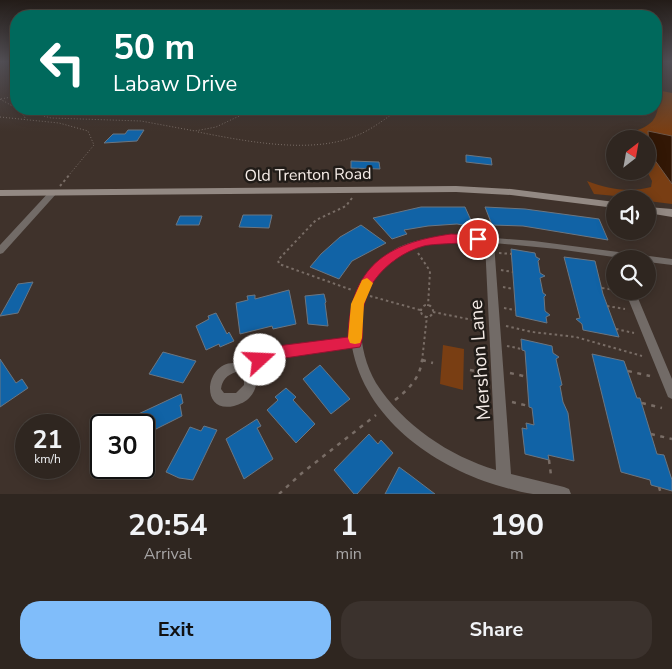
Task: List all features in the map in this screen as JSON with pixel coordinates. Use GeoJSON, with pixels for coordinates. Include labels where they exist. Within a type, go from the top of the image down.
{"type":"FeatureCollection","features":[{"type":"Feature","properties":{"kind":"main road","name":"Old Trenton Road"},"geometry":{"type":"LineString","coordinates":[[0,193],[456,189],[511,192],[606,204]]}},
{"type":"Feature","properties":{"kind":"main road"},"geometry":{"type":"LineString","coordinates":[[656,211],[672,213]]}},
{"type":"Feature","properties":{"kind":"street"},"geometry":{"type":"LineString","coordinates":[[0,251],[53,193]]}},
{"type":"Feature","properties":{"kind":"street"},"geometry":{"type":"LineString","coordinates":[[564,494],[481,472],[452,460],[417,436],[396,418],[368,381],[360,364],[355,342],[356,314],[362,293],[377,268],[394,254],[414,245],[438,240],[467,238],[514,240],[606,255]]}},
{"type":"Feature","properties":{"kind":"street","name":"Mershon Lane"},"geometry":{"type":"LineString","coordinates":[[489,240],[504,478]]}},
{"type":"Feature","properties":{"kind":"street"},"geometry":{"type":"LineString","coordinates":[[656,260],[672,262]]}},
{"type":"Feature","properties":{"kind":"street"},"geometry":{"type":"LineString","coordinates":[[634,300],[672,393]]}},
{"type":"Feature","properties":{"kind":"street"},"geometry":{"type":"LineString","coordinates":[[246,370],[260,360],[277,352],[355,342]]}},
{"type":"Feature","properties":{"kind":"path"},"geometry":{"type":"LineString","coordinates":[[23,115],[24,120]]}},
{"type":"Feature","properties":{"kind":"path"},"geometry":{"type":"LineString","coordinates":[[40,115],[50,118],[141,120],[194,132],[249,140],[323,142],[353,137],[389,115]]}},
{"type":"Feature","properties":{"kind":"path"},"geometry":{"type":"LineString","coordinates":[[194,132],[216,127],[241,115]]}},
{"type":"Feature","properties":{"kind":"path"},"geometry":{"type":"LineString","coordinates":[[0,117],[79,128],[88,131],[92,136],[94,145],[53,193]]}},
{"type":"Feature","properties":{"kind":"path"},"geometry":{"type":"LineString","coordinates":[[352,197],[346,206],[316,220],[278,260],[279,264],[294,271],[354,291]]}},
{"type":"Feature","properties":{"kind":"path"},"geometry":{"type":"LineString","coordinates":[[417,252],[424,258],[430,271],[428,306],[433,312],[483,322]]}},
{"type":"Feature","properties":{"kind":"path"},"geometry":{"type":"LineString","coordinates":[[499,253],[512,254]]}},
{"type":"Feature","properties":{"kind":"path"},"geometry":{"type":"LineString","coordinates":[[501,270],[513,272]]}},
{"type":"Feature","properties":{"kind":"path"},"geometry":{"type":"LineString","coordinates":[[503,287],[513,289]]}},
{"type":"Feature","properties":{"kind":"path"},"geometry":{"type":"LineString","coordinates":[[602,288],[606,289]]}},
{"type":"Feature","properties":{"kind":"path"},"geometry":{"type":"LineString","coordinates":[[368,295],[420,310],[427,316]]}},
{"type":"Feature","properties":{"kind":"path"},"geometry":{"type":"LineString","coordinates":[[420,310],[424,306],[428,306]]}},
{"type":"Feature","properties":{"kind":"path"},"geometry":{"type":"LineString","coordinates":[[607,306],[625,310]]}},
{"type":"Feature","properties":{"kind":"path"},"geometry":{"type":"LineString","coordinates":[[504,308],[516,310]]}},
{"type":"Feature","properties":{"kind":"path"},"geometry":{"type":"LineString","coordinates":[[394,402],[416,382],[422,360],[427,316],[433,312]]}},
{"type":"Feature","properties":{"kind":"path"},"geometry":{"type":"LineString","coordinates":[[506,326],[532,332],[576,336],[642,356]]}},
{"type":"Feature","properties":{"kind":"path"},"geometry":{"type":"LineString","coordinates":[[616,329],[634,333]]}},
{"type":"Feature","properties":{"kind":"path"},"geometry":{"type":"LineString","coordinates":[[507,346],[522,349]]}},
{"type":"Feature","properties":{"kind":"path"},"geometry":{"type":"LineString","coordinates":[[422,360],[434,363]]}},
{"type":"Feature","properties":{"kind":"path"},"geometry":{"type":"LineString","coordinates":[[470,370],[484,373]]}},
{"type":"Feature","properties":{"kind":"path"},"geometry":{"type":"LineString","coordinates":[[628,371],[650,376]]}},
{"type":"Feature","properties":{"kind":"path"},"geometry":{"type":"LineString","coordinates":[[510,374],[528,377]]}},
{"type":"Feature","properties":{"kind":"path"},"geometry":{"type":"LineString","coordinates":[[512,402],[529,406]]}},
{"type":"Feature","properties":{"kind":"path"},"geometry":{"type":"LineString","coordinates":[[642,404],[662,408]]}},
{"type":"Feature","properties":{"kind":"path"},"geometry":{"type":"LineString","coordinates":[[279,494],[302,473],[376,416]]}},
{"type":"Feature","properties":{"kind":"path"},"geometry":{"type":"LineString","coordinates":[[651,434],[672,439]]}},
{"type":"Feature","properties":{"kind":"path"},"geometry":{"type":"LineString","coordinates":[[549,460],[551,475]]}},
{"type":"Feature","properties":{"kind":"path"},"geometry":{"type":"LineString","coordinates":[[659,487],[660,494]]}},
{"type":"Feature","properties":{"kind":"shaded area"},"geometry":{"type":"Polygon","coordinates":[[[662,91],[672,93],[672,204],[656,202],[656,190],[634,190],[651,187],[652,180],[656,180],[656,130],[638,130],[653,121],[656,115],[662,115],[662,91]]]}},
{"type":"Feature","properties":{"kind":"shaded area"},"geometry":{"type":"Polygon","coordinates":[[[656,133],[672,136],[672,184],[656,162],[656,133]]]}},
{"type":"Feature","properties":{"kind":"shaded area"},"geometry":{"type":"Polygon","coordinates":[[[587,181],[603,186],[634,190],[606,190],[606,195],[594,194],[587,181]]]}},
{"type":"Feature","properties":{"kind":"shaded area"},"geometry":{"type":"Polygon","coordinates":[[[443,345],[464,349],[463,390],[440,384],[443,345]]]}},
{"type":"Feature","properties":{"kind":"building"},"geometry":{"type":"Polygon","coordinates":[[[128,130],[144,130],[137,141],[104,143],[113,134],[125,134],[128,130]]]}},
{"type":"Feature","properties":{"kind":"building"},"geometry":{"type":"Polygon","coordinates":[[[466,155],[491,158],[492,165],[466,162],[466,155]]]}},
{"type":"Feature","properties":{"kind":"building"},"geometry":{"type":"Polygon","coordinates":[[[351,161],[379,162],[380,169],[351,168],[351,161]]]}},
{"type":"Feature","properties":{"kind":"building"},"geometry":{"type":"Polygon","coordinates":[[[421,207],[465,207],[474,227],[457,224],[428,226],[404,230],[407,234],[392,239],[373,218],[421,207]]]}},
{"type":"Feature","properties":{"kind":"building"},"geometry":{"type":"Polygon","coordinates":[[[485,207],[525,209],[599,219],[606,240],[523,226],[492,225],[485,207]]]}},
{"type":"Feature","properties":{"kind":"building"},"geometry":{"type":"Polygon","coordinates":[[[243,215],[272,215],[269,228],[239,227],[243,215]]]}},
{"type":"Feature","properties":{"kind":"building"},"geometry":{"type":"Polygon","coordinates":[[[180,216],[202,216],[199,225],[176,225],[180,216]]]}},
{"type":"Feature","properties":{"kind":"building"},"geometry":{"type":"Polygon","coordinates":[[[361,225],[386,243],[352,261],[339,279],[310,267],[340,237],[361,225]]]}},
{"type":"Feature","properties":{"kind":"building"},"geometry":{"type":"Polygon","coordinates":[[[511,249],[535,253],[536,257],[540,259],[538,261],[540,273],[545,276],[540,278],[543,293],[546,295],[544,297],[545,311],[550,315],[546,317],[547,323],[516,316],[511,249]]]}},
{"type":"Feature","properties":{"kind":"building"},"geometry":{"type":"Polygon","coordinates":[[[564,257],[595,261],[603,294],[619,337],[583,330],[582,324],[576,319],[580,318],[564,257]]]}},
{"type":"Feature","properties":{"kind":"building"},"geometry":{"type":"Polygon","coordinates":[[[33,282],[18,313],[0,316],[18,284],[33,282]]]}},
{"type":"Feature","properties":{"kind":"building"},"geometry":{"type":"Polygon","coordinates":[[[289,290],[296,324],[273,329],[272,326],[240,334],[236,303],[248,300],[247,296],[255,295],[255,299],[289,290]]]}},
{"type":"Feature","properties":{"kind":"building"},"geometry":{"type":"Polygon","coordinates":[[[324,294],[328,326],[308,324],[305,296],[324,294]]]}},
{"type":"Feature","properties":{"kind":"building"},"geometry":{"type":"Polygon","coordinates":[[[216,313],[227,334],[229,332],[234,341],[220,347],[219,344],[206,350],[196,326],[209,319],[208,316],[216,313]]]}},
{"type":"Feature","properties":{"kind":"building"},"geometry":{"type":"Polygon","coordinates":[[[521,339],[552,346],[553,353],[559,357],[556,359],[562,385],[560,386],[563,402],[568,413],[574,461],[548,455],[549,460],[525,454],[522,428],[527,429],[526,423],[534,425],[532,408],[529,407],[525,351],[522,350],[521,339]]]}},
{"type":"Feature","properties":{"kind":"building"},"geometry":{"type":"Polygon","coordinates":[[[163,352],[196,361],[183,383],[149,374],[163,352]]]}},
{"type":"Feature","properties":{"kind":"building"},"geometry":{"type":"Polygon","coordinates":[[[592,354],[624,361],[637,398],[640,398],[657,454],[664,455],[672,480],[672,491],[651,485],[650,480],[621,472],[592,354]]]}},
{"type":"Feature","properties":{"kind":"building"},"geometry":{"type":"Polygon","coordinates":[[[0,359],[16,383],[22,379],[28,388],[0,407],[0,359]]]}},
{"type":"Feature","properties":{"kind":"building"},"geometry":{"type":"Polygon","coordinates":[[[320,365],[350,399],[331,414],[303,379],[320,365]]]}},
{"type":"Feature","properties":{"kind":"building"},"geometry":{"type":"Polygon","coordinates":[[[286,388],[296,397],[293,400],[315,424],[296,443],[267,410],[278,400],[275,397],[286,388]]]}},
{"type":"Feature","properties":{"kind":"building"},"geometry":{"type":"Polygon","coordinates":[[[181,394],[183,403],[180,405],[182,416],[155,430],[155,414],[138,414],[181,394]]]}},
{"type":"Feature","properties":{"kind":"building"},"geometry":{"type":"Polygon","coordinates":[[[257,419],[261,426],[257,428],[273,459],[244,479],[226,439],[257,419]]]}},
{"type":"Feature","properties":{"kind":"building"},"geometry":{"type":"Polygon","coordinates":[[[204,426],[217,430],[193,480],[179,478],[166,472],[190,427],[201,431],[204,426]]]}},
{"type":"Feature","properties":{"kind":"building"},"geometry":{"type":"Polygon","coordinates":[[[369,434],[378,444],[381,440],[393,453],[357,494],[354,494],[334,470],[369,434]]]}},
{"type":"Feature","properties":{"kind":"building"},"geometry":{"type":"Polygon","coordinates":[[[399,467],[410,475],[435,494],[385,494],[399,467]]]}},
{"type":"Feature","properties":{"kind":"slow traffic"},"geometry":{"type":"LineString","coordinates":[[355,338],[354,328],[358,304],[367,283]]}},
{"type":"Feature","properties":{"kind":"route"},"geometry":{"type":"LineString","coordinates":[[260,360],[277,352],[355,342],[354,328],[362,293],[377,268],[386,260],[407,247],[425,242],[451,238],[478,239]]}}]}
